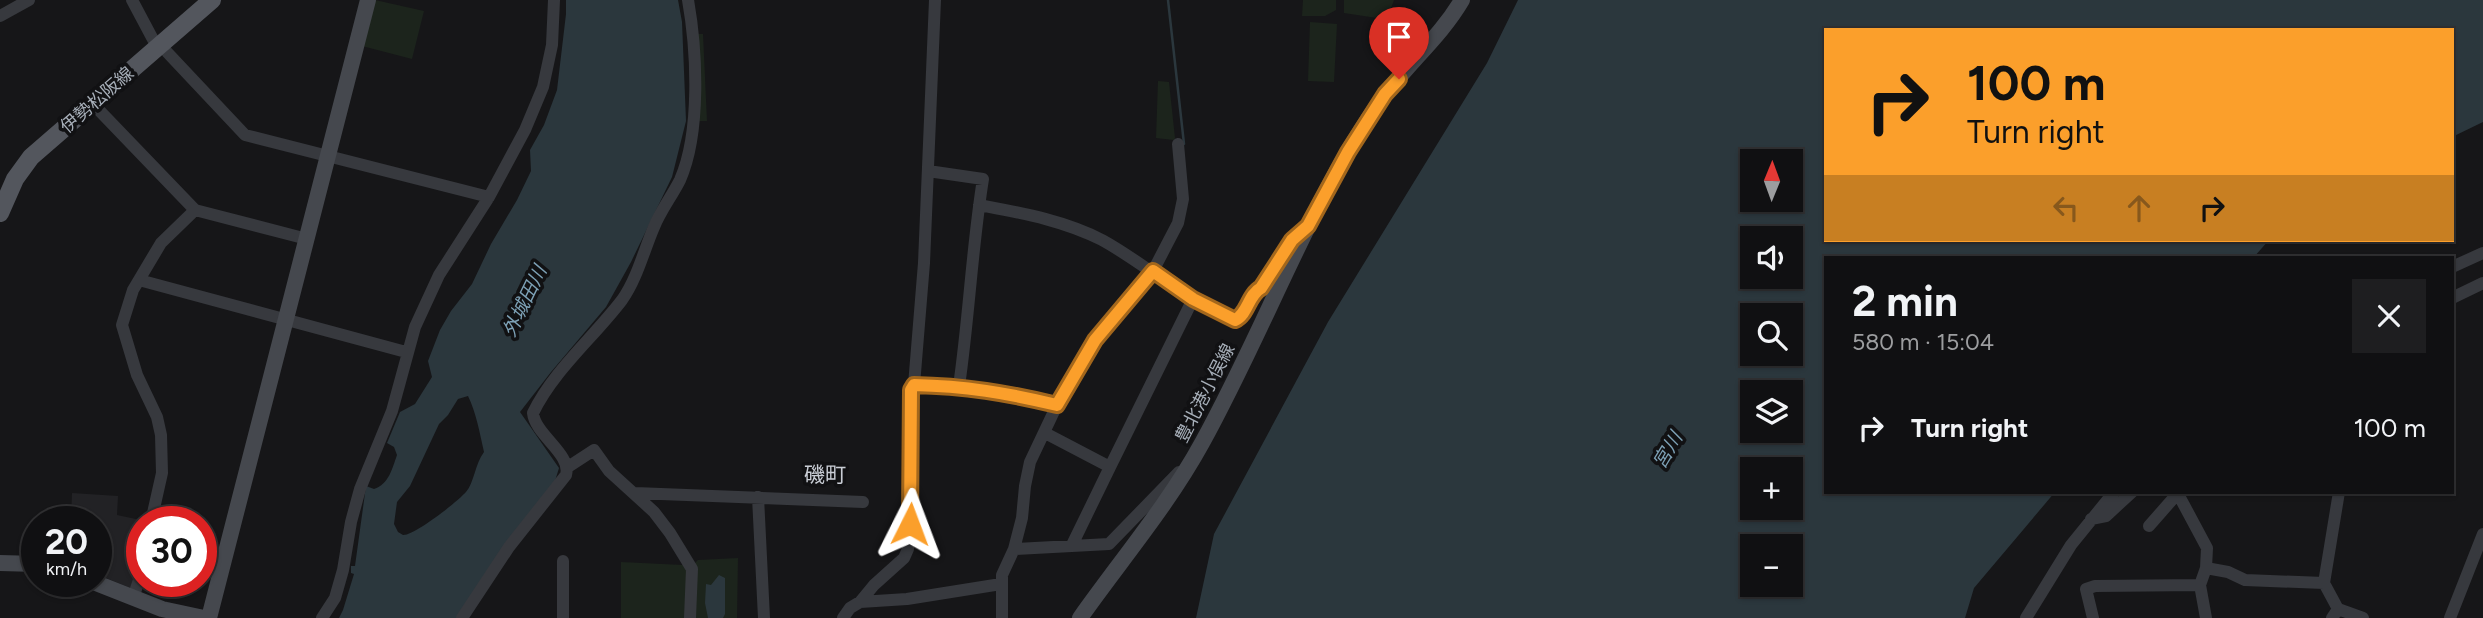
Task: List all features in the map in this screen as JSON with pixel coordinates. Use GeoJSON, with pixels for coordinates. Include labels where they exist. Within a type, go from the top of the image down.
{"type":"FeatureCollection","features":[{"type":"Feature","properties":{"kind":"main road","name":"伊勢松阪線"},"geometry":{"type":"LineString","coordinates":[[0,213],[4,192],[31,157],[212,0]]}},
{"type":"Feature","properties":{"kind":"street"},"geometry":{"type":"LineString","coordinates":[[0,16],[29,0]]}},
{"type":"Feature","properties":{"kind":"street"},"geometry":{"type":"LineString","coordinates":[[132,0],[157,47],[165,50],[244,135],[489,197]]}},
{"type":"Feature","properties":{"kind":"street"},"geometry":{"type":"LineString","coordinates":[[112,589],[162,609],[207,618],[368,0]]}},
{"type":"Feature","properties":{"kind":"street"},"geometry":{"type":"LineString","coordinates":[[322,618],[335,598],[360,489],[392,411],[415,327],[439,275],[489,197],[525,130],[543,87],[552,45],[554,0]]}},
{"type":"Feature","properties":{"kind":"street"},"geometry":{"type":"LineString","coordinates":[[568,467],[535,423],[533,413],[573,356],[624,296],[656,222],[680,179],[690,149],[695,110],[692,24],[688,0]]}},
{"type":"Feature","properties":{"kind":"street"},"geometry":{"type":"LineString","coordinates":[[860,603],[874,585],[904,558],[908,549],[912,500],[911,390],[914,385],[928,171],[935,0]]}},
{"type":"Feature","properties":{"kind":"street","name":"豊北港小俣線"},"geometry":{"type":"LineString","coordinates":[[1080,618],[1195,456],[1308,226],[1348,152],[1385,94],[1436,37],[1462,0]]}},
{"type":"Feature","properties":{"kind":"street"},"geometry":{"type":"LineString","coordinates":[[93,105],[195,211],[307,239]]}},
{"type":"Feature","properties":{"kind":"street"},"geometry":{"type":"LineString","coordinates":[[1002,618],[1002,575],[1014,549],[1022,518],[1024,486],[1030,462],[1057,405],[1095,340],[1153,271],[1181,216],[1183,199],[1178,144]]}},
{"type":"Feature","properties":{"kind":"street"},"geometry":{"type":"LineString","coordinates":[[928,171],[983,179],[974,237],[970,300],[959,386]]}},
{"type":"Feature","properties":{"kind":"street"},"geometry":{"type":"LineString","coordinates":[[979,205],[1048,219],[1080,230],[1153,271],[1193,299],[1235,320],[1241,318],[1255,291],[1261,288],[1292,240],[1308,226]]}},
{"type":"Feature","properties":{"kind":"street"},"geometry":{"type":"LineString","coordinates":[[155,506],[162,473],[161,435],[157,417],[137,375],[122,325],[139,280],[161,243],[195,211]]}},
{"type":"Feature","properties":{"kind":"street"},"geometry":{"type":"LineString","coordinates":[[2454,266],[2483,253]]}},
{"type":"Feature","properties":{"kind":"street"},"geometry":{"type":"LineString","coordinates":[[139,280],[407,352]]}},
{"type":"Feature","properties":{"kind":"street"},"geometry":{"type":"LineString","coordinates":[[2454,297],[2482,286]]}},
{"type":"Feature","properties":{"kind":"street"},"geometry":{"type":"LineString","coordinates":[[1072,545],[1193,299]]}},
{"type":"Feature","properties":{"kind":"street"},"geometry":{"type":"LineString","coordinates":[[914,385],[1002,391],[1057,405]]}},
{"type":"Feature","properties":{"kind":"street"},"geometry":{"type":"LineString","coordinates":[[1045,433],[1110,467]]}},
{"type":"Feature","properties":{"kind":"street"},"geometry":{"type":"LineString","coordinates":[[462,618],[509,547],[566,475],[568,467],[594,450],[609,471],[635,493],[670,533],[692,569],[691,618]]}},
{"type":"Feature","properties":{"kind":"street"},"geometry":{"type":"LineString","coordinates":[[1014,549],[1109,544],[1195,456]]}},
{"type":"Feature","properties":{"kind":"street"},"geometry":{"type":"LineString","coordinates":[[635,493],[863,502]]}},
{"type":"Feature","properties":{"kind":"street"},"geometry":{"type":"LineString","coordinates":[[2025,618],[2071,545],[2112,494]]}},
{"type":"Feature","properties":{"kind":"street"},"geometry":{"type":"LineString","coordinates":[[2091,519],[2106,516],[2130,494]]}},
{"type":"Feature","properties":{"kind":"street"},"geometry":{"type":"LineString","coordinates":[[2149,526],[2176,494]]}},
{"type":"Feature","properties":{"kind":"street"},"geometry":{"type":"LineString","coordinates":[[2178,494],[2207,548],[2206,568],[2200,585],[2206,618]]}},
{"type":"Feature","properties":{"kind":"street"},"geometry":{"type":"LineString","coordinates":[[2339,494],[2324,583],[2335,613],[2363,618]]}},
{"type":"Feature","properties":{"kind":"street"},"geometry":{"type":"LineString","coordinates":[[758,497],[764,618]]}},
{"type":"Feature","properties":{"kind":"street"},"geometry":{"type":"LineString","coordinates":[[2450,618],[2483,534]]}},
{"type":"Feature","properties":{"kind":"street"},"geometry":{"type":"LineString","coordinates":[[563,561],[563,618]]}},
{"type":"Feature","properties":{"kind":"street"},"geometry":{"type":"LineString","coordinates":[[0,563],[21,564]]}},
{"type":"Feature","properties":{"kind":"street"},"geometry":{"type":"LineString","coordinates":[[2206,568],[2228,572],[2245,580],[2324,583]]}},
{"type":"Feature","properties":{"kind":"street"},"geometry":{"type":"LineString","coordinates":[[844,618],[849,608],[860,603],[907,599],[942,591],[1001,584]]}},
{"type":"Feature","properties":{"kind":"street"},"geometry":{"type":"LineString","coordinates":[[2093,618],[2086,589],[2095,586],[2200,585]]}},
{"type":"Feature","properties":{"kind":"shaded area"},"geometry":{"type":"Polygon","coordinates":[[[375,0],[424,11],[412,59],[362,46],[375,0]]]}},
{"type":"Feature","properties":{"kind":"shaded area"},"geometry":{"type":"Polygon","coordinates":[[[1303,0],[1336,0],[1336,10],[1325,16],[1302,16],[1303,0]]]}},
{"type":"Feature","properties":{"kind":"shaded area"},"geometry":{"type":"Polygon","coordinates":[[[1344,0],[1394,0],[1388,17],[1377,18],[1344,13],[1344,0]]]}},
{"type":"Feature","properties":{"kind":"shaded area"},"geometry":{"type":"Polygon","coordinates":[[[1310,22],[1337,24],[1334,82],[1308,81],[1310,22]]]}},
{"type":"Feature","properties":{"kind":"shaded area"},"geometry":{"type":"Polygon","coordinates":[[[697,34],[703,34],[707,121],[699,121],[697,34]]]}},
{"type":"Feature","properties":{"kind":"shaded area"},"geometry":{"type":"Polygon","coordinates":[[[1158,81],[1169,82],[1174,140],[1156,138],[1158,81]]]}},
{"type":"Feature","properties":{"kind":"shaded area"},"geometry":{"type":"Polygon","coordinates":[[[72,493],[118,496],[117,515],[126,517],[126,586],[112,580],[112,506],[72,506],[72,493]]]}},
{"type":"Feature","properties":{"kind":"shaded area"},"geometry":{"type":"Polygon","coordinates":[[[738,558],[737,618],[693,618],[695,563],[698,560],[738,558]]]}},
{"type":"Feature","properties":{"kind":"shaded area"},"geometry":{"type":"Polygon","coordinates":[[[621,562],[683,565],[688,571],[687,618],[621,618],[621,562]]]}},
{"type":"Feature","properties":{"kind":"water","name":"外城田川"},"geometry":{"type":"Polygon","coordinates":[[[566,0],[678,0],[682,22],[686,121],[672,177],[606,307],[520,412],[559,468],[555,481],[459,618],[339,618],[354,574],[351,573],[351,566],[355,566],[366,486],[374,489],[379,487],[389,475],[397,455],[394,447],[387,443],[400,412],[415,404],[432,377],[428,361],[440,330],[472,284],[531,171],[530,150],[544,125],[557,90],[566,0]],[[468,396],[458,399],[439,424],[410,486],[397,502],[394,524],[403,535],[435,518],[469,488],[484,452],[468,396]]]}},
{"type":"Feature","properties":{"kind":"water","name":"宮川"},"geometry":{"type":"Polygon","coordinates":[[[1518,0],[2483,0],[2483,122],[2454,136],[2454,28],[1824,28],[1824,242],[2267,242],[2255,256],[1824,256],[1824,494],[2053,494],[1974,588],[1965,618],[1196,618],[1214,534],[1328,322],[1487,63],[1518,0]]]}},
{"type":"Feature","properties":{"kind":"water"},"geometry":{"type":"Polygon","coordinates":[[[719,575],[725,578],[725,614],[723,618],[708,618],[705,603],[706,584],[711,585],[719,575]]]}},
{"type":"Feature","properties":{"kind":"waterway"},"geometry":{"type":"LineString","coordinates":[[1168,0],[1184,144]]}},
{"type":"Feature","properties":{"kind":"district","name":"磯町"},"geometry":{"type":"Point","coordinates":[825,475]}},
{"type":"Feature","properties":{"kind":"route"},"geometry":{"type":"LineString","coordinates":[[910,524],[911,390],[914,385],[1002,391],[1057,405],[1095,340],[1153,271],[1193,299],[1235,320],[1241,318],[1255,291],[1261,288],[1292,240],[1308,226],[1348,152],[1385,94],[1399,79]]}}]}
